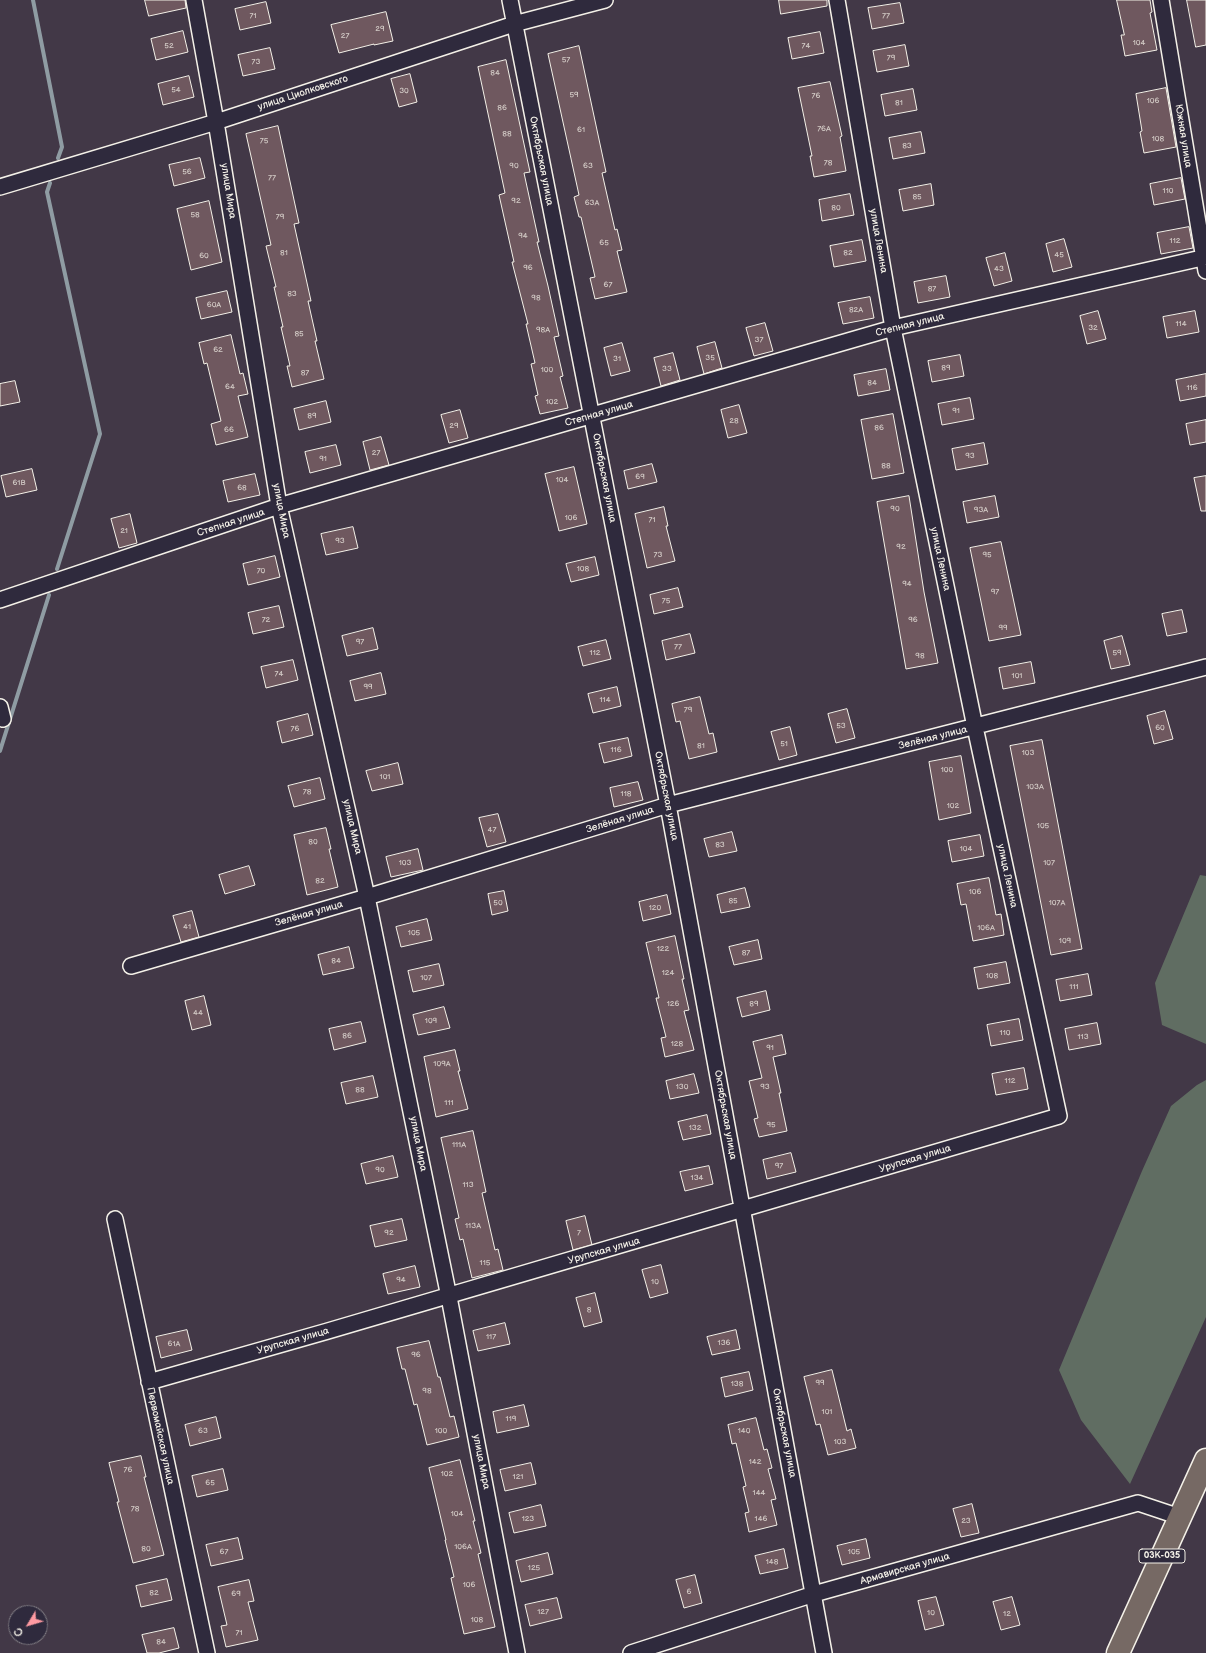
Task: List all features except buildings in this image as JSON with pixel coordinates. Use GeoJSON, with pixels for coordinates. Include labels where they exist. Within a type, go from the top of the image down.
{"type":"FeatureCollection","features":[{"type":"Feature","properties":{"kind":"main road","name":"03К-035"},"geometry":{"type":"LineString","coordinates":[[1118,1653],[1206,1460]]}},
{"type":"Feature","properties":{"kind":"street","name":"улица Мира"},"geometry":{"type":"LineString","coordinates":[[194,0],[216,122],[279,506],[368,897],[449,1297],[517,1653]]}},
{"type":"Feature","properties":{"kind":"street","name":"Октябрьская улица"},"geometry":{"type":"LineString","coordinates":[[510,0],[668,806],[824,1653]]}},
{"type":"Feature","properties":{"kind":"street","name":"улица Циолковского"},"geometry":{"type":"LineString","coordinates":[[0,187],[216,122],[514,24],[605,0]]}},
{"type":"Feature","properties":{"kind":"street","name":"улица Ленина"},"geometry":{"type":"LineString","coordinates":[[837,0],[893,328],[975,727],[1059,1116]]}},
{"type":"Feature","properties":{"kind":"street","name":"Южная улица"},"geometry":{"type":"LineString","coordinates":[[1161,0],[1205,262]]}},
{"type":"Feature","properties":{"kind":"street","name":"Степная улица"},"geometry":{"type":"LineString","coordinates":[[0,600],[279,506],[893,328],[1205,262]]}},
{"type":"Feature","properties":{"kind":"street","name":"Зелёная улица"},"geometry":{"type":"LineString","coordinates":[[131,966],[368,897],[668,806],[1206,667]]}},
{"type":"Feature","properties":{"kind":"street","name":"Урупская улица"},"geometry":{"type":"LineString","coordinates":[[149,1382],[449,1297],[1059,1116]]}},
{"type":"Feature","properties":{"kind":"street","name":"Первомайская улица"},"geometry":{"type":"LineString","coordinates":[[115,1219],[207,1653]]}},
{"type":"Feature","properties":{"kind":"street","name":"Армавирская улица"},"geometry":{"type":"LineString","coordinates":[[632,1653],[814,1594],[1138,1503],[1180,1517]]}},
{"type":"Feature","properties":{"kind":"green space"},"geometry":{"type":"Polygon","coordinates":[[[1200,875],[1206,876],[1206,1044],[1162,1025],[1155,983],[1200,875]]]}},
{"type":"Feature","properties":{"kind":"green space"},"geometry":{"type":"Polygon","coordinates":[[[1206,1080],[1206,1317],[1130,1484],[1081,1420],[1059,1370],[1142,1171],[1171,1106],[1197,1085],[1206,1080]]]}},
{"type":"Feature","properties":{"kind":"waterway"},"geometry":{"type":"LineString","coordinates":[[33,0],[62,147],[58,158]]}},
{"type":"Feature","properties":{"kind":"waterway"},"geometry":{"type":"LineString","coordinates":[[50,183],[47,192],[100,434],[57,569]]}},
{"type":"Feature","properties":{"kind":"waterway"},"geometry":{"type":"LineString","coordinates":[[0,751],[49,595]]}}]}
